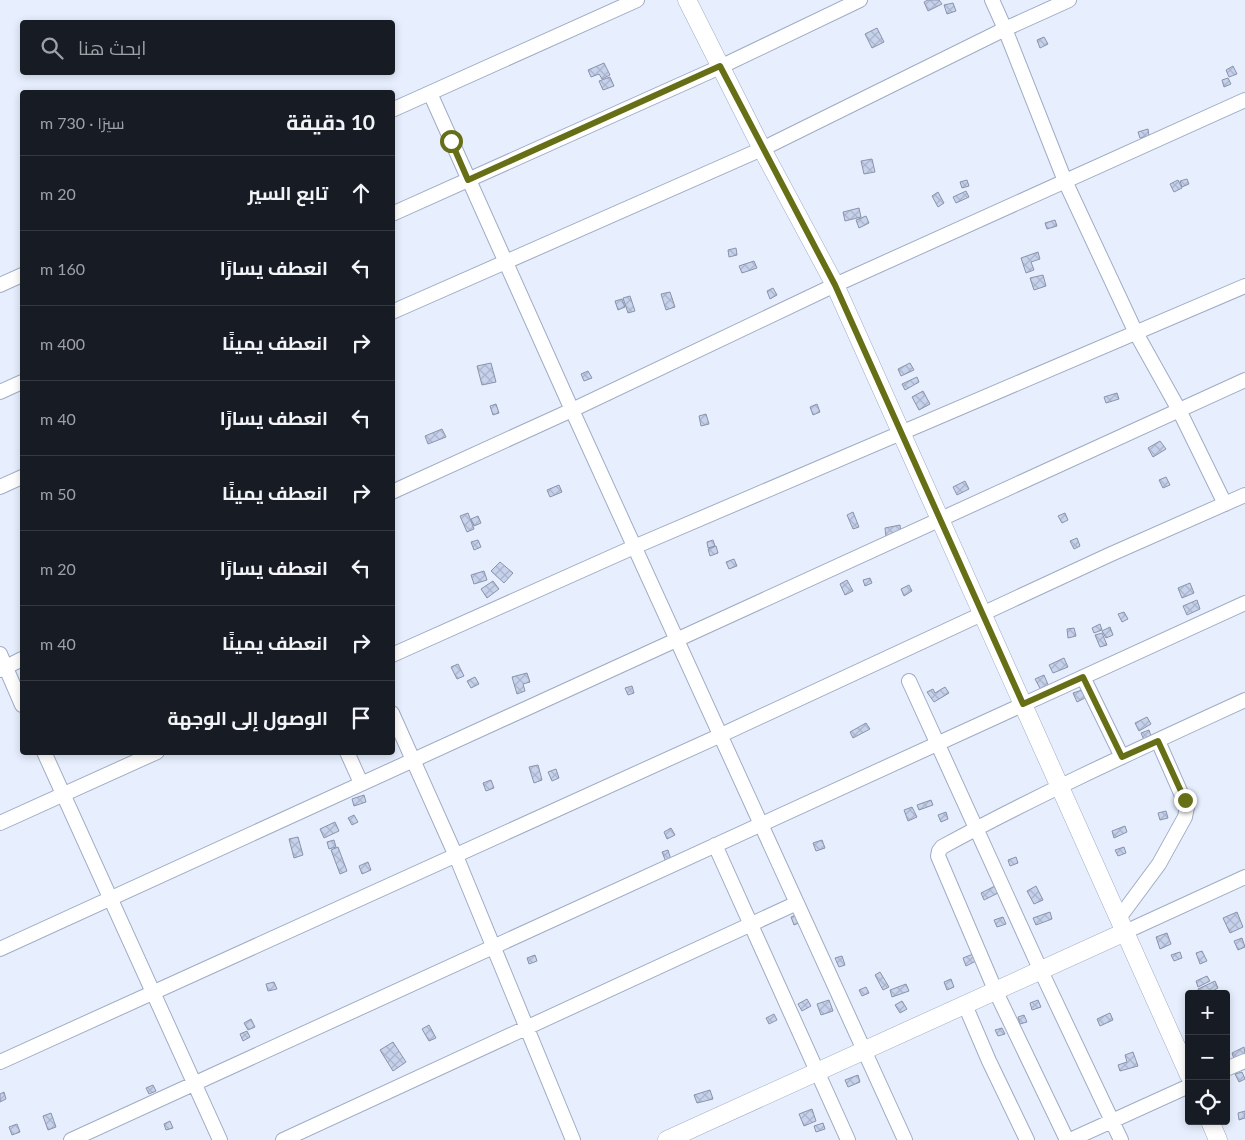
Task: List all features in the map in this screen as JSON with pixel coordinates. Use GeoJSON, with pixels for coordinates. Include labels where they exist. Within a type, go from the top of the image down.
{"type":"FeatureCollection","features":[{"type":"Feature","properties":{"kind":"street"},"geometry":{"type":"LineString","coordinates":[[395,109],[637,0]]}},
{"type":"Feature","properties":{"kind":"street"},"geometry":{"type":"LineString","coordinates":[[687,0],[762,148],[835,285],[1185,1066]]}},
{"type":"Feature","properties":{"kind":"street"},"geometry":{"type":"LineString","coordinates":[[395,213],[720,66],[860,0]]}},
{"type":"Feature","properties":{"kind":"street"},"geometry":{"type":"LineString","coordinates":[[992,0],[1065,181],[1136,334],[1178,410],[1225,504]]}},
{"type":"Feature","properties":{"kind":"street"},"geometry":{"type":"LineString","coordinates":[[395,311],[762,148],[1005,29],[1069,0]]}},
{"type":"Feature","properties":{"kind":"street"},"geometry":{"type":"LineString","coordinates":[[430,93],[572,410],[905,1140]]}},
{"type":"Feature","properties":{"kind":"street"},"geometry":{"type":"LineString","coordinates":[[395,491],[572,410],[835,285],[1245,100]]}},
{"type":"Feature","properties":{"kind":"street"},"geometry":{"type":"LineString","coordinates":[[0,285],[20,276]]}},
{"type":"Feature","properties":{"kind":"street"},"geometry":{"type":"LineString","coordinates":[[395,654],[634,546],[1245,286]]}},
{"type":"Feature","properties":{"kind":"street"},"geometry":{"type":"LineString","coordinates":[[0,949],[1245,380]]}},
{"type":"Feature","properties":{"kind":"street"},"geometry":{"type":"LineString","coordinates":[[0,392],[20,383]]}},
{"type":"Feature","properties":{"kind":"street"},"geometry":{"type":"LineString","coordinates":[[0,487],[20,478]]}},
{"type":"Feature","properties":{"kind":"street"},"geometry":{"type":"LineString","coordinates":[[0,1062],[721,735],[1109,555],[1245,495]]}},
{"type":"Feature","properties":{"kind":"street"},"geometry":{"type":"LineString","coordinates":[[71,1140],[1245,602]]}},
{"type":"Feature","properties":{"kind":"street"},"geometry":{"type":"LineString","coordinates":[[20,660],[2,664],[20,701]]}},
{"type":"Feature","properties":{"kind":"street"},"geometry":{"type":"LineString","coordinates":[[1083,677],[1122,757]]}},
{"type":"Feature","properties":{"kind":"street"},"geometry":{"type":"LineString","coordinates":[[909,681],[1041,971],[1121,1140]]}},
{"type":"Feature","properties":{"kind":"street"},"geometry":{"type":"LineString","coordinates":[[1185,1088],[1069,1140],[996,992],[938,856],[942,847],[977,828],[1060,786],[1245,700]]}},
{"type":"Feature","properties":{"kind":"street"},"geometry":{"type":"LineString","coordinates":[[395,719],[456,856],[573,1140]]}},
{"type":"Feature","properties":{"kind":"street"},"geometry":{"type":"LineString","coordinates":[[1122,925],[1185,817],[1187,807],[1158,741]]}},
{"type":"Feature","properties":{"kind":"street"},"geometry":{"type":"LineString","coordinates":[[45,755],[220,1140]]}},
{"type":"Feature","properties":{"kind":"street"},"geometry":{"type":"LineString","coordinates":[[0,823],[150,755]]}},
{"type":"Feature","properties":{"kind":"street"},"geometry":{"type":"LineString","coordinates":[[348,755],[362,783]]}},
{"type":"Feature","properties":{"kind":"street"},"geometry":{"type":"LineString","coordinates":[[715,845],[848,1140]]}},
{"type":"Feature","properties":{"kind":"street"},"geometry":{"type":"LineString","coordinates":[[667,1140],[1041,971],[1122,925],[1245,877]]}},
{"type":"Feature","properties":{"kind":"street"},"geometry":{"type":"LineString","coordinates":[[283,1140],[797,903]]}},
{"type":"Feature","properties":{"kind":"street"},"geometry":{"type":"LineString","coordinates":[[965,1005],[1027,1140]]}},
{"type":"Feature","properties":{"kind":"street"},"geometry":{"type":"LineString","coordinates":[[1230,1067],[1245,1061]]}},
{"type":"Feature","properties":{"kind":"street"},"geometry":{"type":"LineString","coordinates":[[1212,1125],[1218,1140]]}},
{"type":"Feature","properties":{"kind":"building"},"geometry":{"type":"Polygon","coordinates":[[[939,0],[942,4],[928,11],[924,2],[939,0]]]}},
{"type":"Feature","properties":{"kind":"building"},"geometry":{"type":"Polygon","coordinates":[[[953,3],[956,11],[947,14],[944,5],[953,3]]]}},
{"type":"Feature","properties":{"kind":"building"},"geometry":{"type":"Polygon","coordinates":[[[877,28],[884,42],[872,48],[865,34],[877,28]]]}},
{"type":"Feature","properties":{"kind":"building"},"geometry":{"type":"Polygon","coordinates":[[[1044,37],[1048,44],[1040,48],[1037,40],[1044,37]]]}},
{"type":"Feature","properties":{"kind":"building"},"geometry":{"type":"Polygon","coordinates":[[[604,63],[610,75],[602,79],[599,74],[591,77],[588,70],[604,63]]]}},
{"type":"Feature","properties":{"kind":"building"},"geometry":{"type":"Polygon","coordinates":[[[1233,66],[1237,74],[1229,77],[1226,70],[1233,66]]]}},
{"type":"Feature","properties":{"kind":"building"},"geometry":{"type":"Polygon","coordinates":[[[610,77],[614,86],[603,90],[599,81],[610,77]]]}},
{"type":"Feature","properties":{"kind":"building"},"geometry":{"type":"Polygon","coordinates":[[[1228,78],[1231,84],[1224,87],[1222,80],[1228,78]]]}},
{"type":"Feature","properties":{"kind":"building"},"geometry":{"type":"Polygon","coordinates":[[[1148,129],[1149,136],[1140,138],[1138,132],[1148,129]]]}},
{"type":"Feature","properties":{"kind":"building"},"geometry":{"type":"Polygon","coordinates":[[[872,159],[875,172],[864,174],[861,161],[872,159]]]}},
{"type":"Feature","properties":{"kind":"building"},"geometry":{"type":"Polygon","coordinates":[[[1187,179],[1189,184],[1182,187],[1180,181],[1187,179]]]}},
{"type":"Feature","properties":{"kind":"building"},"geometry":{"type":"Polygon","coordinates":[[[967,180],[969,186],[962,188],[960,182],[967,180]]]}},
{"type":"Feature","properties":{"kind":"building"},"geometry":{"type":"Polygon","coordinates":[[[1178,180],[1182,188],[1174,192],[1170,184],[1178,180]]]}},
{"type":"Feature","properties":{"kind":"building"},"geometry":{"type":"Polygon","coordinates":[[[966,191],[969,197],[956,203],[953,197],[966,191]]]}},
{"type":"Feature","properties":{"kind":"building"},"geometry":{"type":"Polygon","coordinates":[[[938,192],[944,203],[938,207],[932,196],[938,192]]]}},
{"type":"Feature","properties":{"kind":"building"},"geometry":{"type":"Polygon","coordinates":[[[859,208],[861,217],[845,221],[843,212],[859,208]]]}},
{"type":"Feature","properties":{"kind":"building"},"geometry":{"type":"Polygon","coordinates":[[[866,216],[869,223],[859,228],[856,220],[866,216]]]}},
{"type":"Feature","properties":{"kind":"building"},"geometry":{"type":"Polygon","coordinates":[[[1055,220],[1057,226],[1047,229],[1045,223],[1055,220]]]}},
{"type":"Feature","properties":{"kind":"building"},"geometry":{"type":"Polygon","coordinates":[[[736,248],[737,255],[729,257],[728,250],[736,248]]]}},
{"type":"Feature","properties":{"kind":"building"},"geometry":{"type":"Polygon","coordinates":[[[1038,252],[1040,259],[1031,262],[1034,270],[1026,273],[1021,258],[1038,252]]]}},
{"type":"Feature","properties":{"kind":"building"},"geometry":{"type":"Polygon","coordinates":[[[754,261],[757,268],[742,273],[739,266],[754,261]]]}},
{"type":"Feature","properties":{"kind":"building"},"geometry":{"type":"Polygon","coordinates":[[[1043,275],[1046,286],[1034,290],[1030,278],[1043,275]]]}},
{"type":"Feature","properties":{"kind":"building"},"geometry":{"type":"Polygon","coordinates":[[[773,288],[777,295],[770,299],[767,291],[773,288]]]}},
{"type":"Feature","properties":{"kind":"building"},"geometry":{"type":"Polygon","coordinates":[[[670,292],[675,307],[666,310],[661,294],[670,292]]]}},
{"type":"Feature","properties":{"kind":"building"},"geometry":{"type":"Polygon","coordinates":[[[630,296],[635,311],[628,313],[623,298],[630,296]]]}},
{"type":"Feature","properties":{"kind":"building"},"geometry":{"type":"Polygon","coordinates":[[[622,299],[625,307],[618,310],[615,301],[622,299]]]}},
{"type":"Feature","properties":{"kind":"building"},"geometry":{"type":"Polygon","coordinates":[[[491,363],[496,382],[482,385],[477,366],[491,363]]]}},
{"type":"Feature","properties":{"kind":"building"},"geometry":{"type":"Polygon","coordinates":[[[910,363],[914,370],[901,376],[898,369],[910,363]]]}},
{"type":"Feature","properties":{"kind":"building"},"geometry":{"type":"Polygon","coordinates":[[[588,371],[592,378],[584,381],[581,374],[588,371]]]}},
{"type":"Feature","properties":{"kind":"building"},"geometry":{"type":"Polygon","coordinates":[[[917,377],[919,382],[905,390],[902,384],[917,377]]]}},
{"type":"Feature","properties":{"kind":"building"},"geometry":{"type":"Polygon","coordinates":[[[923,391],[930,404],[919,410],[912,397],[923,391]]]}},
{"type":"Feature","properties":{"kind":"building"},"geometry":{"type":"Polygon","coordinates":[[[1117,393],[1119,399],[1106,403],[1104,397],[1117,393]]]}},
{"type":"Feature","properties":{"kind":"building"},"geometry":{"type":"Polygon","coordinates":[[[496,404],[499,413],[493,415],[490,406],[496,404]]]}},
{"type":"Feature","properties":{"kind":"building"},"geometry":{"type":"Polygon","coordinates":[[[817,404],[820,412],[813,415],[810,407],[817,404]]]}},
{"type":"Feature","properties":{"kind":"building"},"geometry":{"type":"Polygon","coordinates":[[[706,414],[709,424],[701,426],[699,416],[706,414]]]}},
{"type":"Feature","properties":{"kind":"building"},"geometry":{"type":"Polygon","coordinates":[[[442,429],[446,437],[428,444],[425,436],[442,429]]]}},
{"type":"Feature","properties":{"kind":"building"},"geometry":{"type":"Polygon","coordinates":[[[1160,441],[1166,449],[1153,457],[1148,448],[1160,441]]]}},
{"type":"Feature","properties":{"kind":"building"},"geometry":{"type":"Polygon","coordinates":[[[1166,477],[1170,485],[1163,488],[1159,480],[1166,477]]]}},
{"type":"Feature","properties":{"kind":"building"},"geometry":{"type":"Polygon","coordinates":[[[965,481],[969,489],[957,495],[953,487],[965,481]]]}},
{"type":"Feature","properties":{"kind":"building"},"geometry":{"type":"Polygon","coordinates":[[[559,485],[562,492],[550,497],[547,490],[559,485]]]}},
{"type":"Feature","properties":{"kind":"building"},"geometry":{"type":"Polygon","coordinates":[[[853,512],[859,527],[853,529],[847,515],[853,512]]]}},
{"type":"Feature","properties":{"kind":"building"},"geometry":{"type":"Polygon","coordinates":[[[468,513],[474,529],[467,532],[460,516],[468,513]]]}},
{"type":"Feature","properties":{"kind":"building"},"geometry":{"type":"Polygon","coordinates":[[[1065,513],[1068,520],[1062,523],[1058,516],[1065,513]]]}},
{"type":"Feature","properties":{"kind":"building"},"geometry":{"type":"Polygon","coordinates":[[[478,516],[481,523],[474,526],[471,519],[478,516]]]}},
{"type":"Feature","properties":{"kind":"building"},"geometry":{"type":"Polygon","coordinates":[[[900,525],[901,534],[886,537],[885,528],[900,525]]]}},
{"type":"Feature","properties":{"kind":"building"},"geometry":{"type":"Polygon","coordinates":[[[1077,538],[1080,546],[1074,549],[1070,541],[1077,538]]]}},
{"type":"Feature","properties":{"kind":"building"},"geometry":{"type":"Polygon","coordinates":[[[478,540],[481,547],[474,550],[471,542],[478,540]]]}},
{"type":"Feature","properties":{"kind":"building"},"geometry":{"type":"Polygon","coordinates":[[[713,540],[715,546],[708,548],[707,542],[713,540]]]}},
{"type":"Feature","properties":{"kind":"building"},"geometry":{"type":"Polygon","coordinates":[[[716,546],[718,553],[710,556],[708,549],[716,546]]]}},
{"type":"Feature","properties":{"kind":"building"},"geometry":{"type":"Polygon","coordinates":[[[734,559],[737,566],[729,569],[726,562],[734,559]]]}},
{"type":"Feature","properties":{"kind":"building"},"geometry":{"type":"Polygon","coordinates":[[[500,562],[513,573],[504,583],[491,571],[500,562]]]}},
{"type":"Feature","properties":{"kind":"building"},"geometry":{"type":"Polygon","coordinates":[[[484,571],[487,580],[474,584],[471,575],[484,571]]]}},
{"type":"Feature","properties":{"kind":"building"},"geometry":{"type":"Polygon","coordinates":[[[870,578],[872,583],[865,586],[863,580],[870,578]]]}},
{"type":"Feature","properties":{"kind":"building"},"geometry":{"type":"Polygon","coordinates":[[[847,580],[853,591],[845,595],[840,584],[847,580]]]}},
{"type":"Feature","properties":{"kind":"building"},"geometry":{"type":"Polygon","coordinates":[[[493,581],[499,589],[487,598],[481,589],[493,581]]]}},
{"type":"Feature","properties":{"kind":"building"},"geometry":{"type":"Polygon","coordinates":[[[1190,583],[1194,593],[1182,598],[1178,588],[1190,583]]]}},
{"type":"Feature","properties":{"kind":"building"},"geometry":{"type":"Polygon","coordinates":[[[909,585],[912,591],[904,596],[901,589],[909,585]]]}},
{"type":"Feature","properties":{"kind":"building"},"geometry":{"type":"Polygon","coordinates":[[[1197,600],[1200,609],[1187,615],[1183,606],[1197,600]]]}},
{"type":"Feature","properties":{"kind":"building"},"geometry":{"type":"Polygon","coordinates":[[[1124,612],[1128,619],[1122,622],[1118,614],[1124,612]]]}},
{"type":"Feature","properties":{"kind":"building"},"geometry":{"type":"Polygon","coordinates":[[[1100,624],[1102,630],[1094,633],[1092,628],[1100,624]]]}},
{"type":"Feature","properties":{"kind":"building"},"geometry":{"type":"Polygon","coordinates":[[[1110,627],[1113,635],[1106,638],[1102,631],[1110,627]]]}},
{"type":"Feature","properties":{"kind":"building"},"geometry":{"type":"Polygon","coordinates":[[[1074,628],[1076,636],[1068,638],[1067,629],[1074,628]]]}},
{"type":"Feature","properties":{"kind":"building"},"geometry":{"type":"Polygon","coordinates":[[[1102,633],[1107,645],[1100,647],[1095,635],[1102,633]]]}},
{"type":"Feature","properties":{"kind":"building"},"geometry":{"type":"Polygon","coordinates":[[[1064,658],[1068,667],[1053,673],[1049,665],[1064,658]]]}},
{"type":"Feature","properties":{"kind":"building"},"geometry":{"type":"Polygon","coordinates":[[[458,664],[464,676],[457,679],[451,667],[458,664]]]}},
{"type":"Feature","properties":{"kind":"building"},"geometry":{"type":"Polygon","coordinates":[[[527,673],[530,682],[523,684],[525,691],[517,694],[512,677],[527,673]]]}},
{"type":"Feature","properties":{"kind":"building"},"geometry":{"type":"Polygon","coordinates":[[[1044,675],[1049,687],[1041,690],[1035,679],[1044,675]]]}},
{"type":"Feature","properties":{"kind":"building"},"geometry":{"type":"Polygon","coordinates":[[[475,677],[479,684],[471,688],[467,681],[475,677]]]}},
{"type":"Feature","properties":{"kind":"building"},"geometry":{"type":"Polygon","coordinates":[[[632,686],[634,693],[628,695],[625,688],[632,686]]]}},
{"type":"Feature","properties":{"kind":"building"},"geometry":{"type":"Polygon","coordinates":[[[945,687],[949,693],[934,702],[927,692],[933,689],[935,693],[945,687]]]}},
{"type":"Feature","properties":{"kind":"building"},"geometry":{"type":"Polygon","coordinates":[[[1082,690],[1085,698],[1077,702],[1073,693],[1082,690]]]}},
{"type":"Feature","properties":{"kind":"building"},"geometry":{"type":"Polygon","coordinates":[[[1147,717],[1151,724],[1139,731],[1135,723],[1147,717]]]}},
{"type":"Feature","properties":{"kind":"building"},"geometry":{"type":"Polygon","coordinates":[[[866,723],[870,729],[853,738],[850,732],[866,723]]]}},
{"type":"Feature","properties":{"kind":"building"},"geometry":{"type":"Polygon","coordinates":[[[1149,730],[1151,736],[1144,740],[1141,733],[1149,730]]]}},
{"type":"Feature","properties":{"kind":"building"},"geometry":{"type":"Polygon","coordinates":[[[538,765],[542,780],[534,783],[529,767],[538,765]]]}},
{"type":"Feature","properties":{"kind":"building"},"geometry":{"type":"Polygon","coordinates":[[[556,769],[559,778],[552,781],[548,772],[556,769]]]}},
{"type":"Feature","properties":{"kind":"building"},"geometry":{"type":"Polygon","coordinates":[[[491,780],[494,788],[486,791],[483,783],[491,780]]]}},
{"type":"Feature","properties":{"kind":"building"},"geometry":{"type":"Polygon","coordinates":[[[364,795],[366,802],[354,806],[352,799],[364,795]]]}},
{"type":"Feature","properties":{"kind":"building"},"geometry":{"type":"Polygon","coordinates":[[[931,800],[933,805],[919,810],[917,805],[931,800]]]}},
{"type":"Feature","properties":{"kind":"building"},"geometry":{"type":"Polygon","coordinates":[[[912,807],[917,817],[908,821],[904,810],[912,807]]]}},
{"type":"Feature","properties":{"kind":"building"},"geometry":{"type":"Polygon","coordinates":[[[1166,811],[1168,818],[1160,820],[1158,813],[1166,811]]]}},
{"type":"Feature","properties":{"kind":"building"},"geometry":{"type":"Polygon","coordinates":[[[946,812],[948,819],[941,822],[938,815],[946,812]]]}},
{"type":"Feature","properties":{"kind":"building"},"geometry":{"type":"Polygon","coordinates":[[[354,815],[358,822],[352,825],[348,818],[354,815]]]}},
{"type":"Feature","properties":{"kind":"building"},"geometry":{"type":"Polygon","coordinates":[[[335,822],[339,831],[324,838],[320,829],[335,822]]]}},
{"type":"Feature","properties":{"kind":"building"},"geometry":{"type":"Polygon","coordinates":[[[1125,826],[1127,832],[1114,838],[1112,831],[1125,826]]]}},
{"type":"Feature","properties":{"kind":"building"},"geometry":{"type":"Polygon","coordinates":[[[671,828],[675,835],[667,839],[664,832],[671,828]]]}},
{"type":"Feature","properties":{"kind":"building"},"geometry":{"type":"Polygon","coordinates":[[[298,837],[303,855],[294,858],[289,839],[298,837]]]}},
{"type":"Feature","properties":{"kind":"building"},"geometry":{"type":"Polygon","coordinates":[[[334,840],[336,847],[329,849],[327,842],[334,840]]]}},
{"type":"Feature","properties":{"kind":"building"},"geometry":{"type":"Polygon","coordinates":[[[822,840],[825,848],[816,851],[813,843],[822,840]]]}},
{"type":"Feature","properties":{"kind":"building"},"geometry":{"type":"Polygon","coordinates":[[[338,847],[347,871],[340,874],[331,850],[338,847]]]}},
{"type":"Feature","properties":{"kind":"building"},"geometry":{"type":"Polygon","coordinates":[[[1124,847],[1126,853],[1118,856],[1115,850],[1124,847]]]}},
{"type":"Feature","properties":{"kind":"building"},"geometry":{"type":"Polygon","coordinates":[[[668,850],[671,860],[666,862],[662,852],[668,850]]]}},
{"type":"Feature","properties":{"kind":"building"},"geometry":{"type":"Polygon","coordinates":[[[1016,857],[1018,863],[1010,866],[1008,860],[1016,857]]]}},
{"type":"Feature","properties":{"kind":"building"},"geometry":{"type":"Polygon","coordinates":[[[368,862],[371,870],[362,874],[359,866],[368,862]]]}},
{"type":"Feature","properties":{"kind":"building"},"geometry":{"type":"Polygon","coordinates":[[[995,886],[998,893],[984,900],[981,893],[995,886]]]}},
{"type":"Feature","properties":{"kind":"building"},"geometry":{"type":"Polygon","coordinates":[[[1036,886],[1043,900],[1034,904],[1027,891],[1036,886]]]}},
{"type":"Feature","properties":{"kind":"building"},"geometry":{"type":"Polygon","coordinates":[[[1050,912],[1052,919],[1036,925],[1033,918],[1050,912]]]}},
{"type":"Feature","properties":{"kind":"building"},"geometry":{"type":"Polygon","coordinates":[[[1237,912],[1243,927],[1230,933],[1223,918],[1237,912]]]}},
{"type":"Feature","properties":{"kind":"building"},"geometry":{"type":"Polygon","coordinates":[[[798,914],[801,922],[794,925],[791,917],[798,914]]]}},
{"type":"Feature","properties":{"kind":"building"},"geometry":{"type":"Polygon","coordinates":[[[1003,917],[1006,924],[997,927],[994,920],[1003,917]]]}},
{"type":"Feature","properties":{"kind":"building"},"geometry":{"type":"Polygon","coordinates":[[[1167,933],[1171,944],[1160,949],[1156,937],[1167,933]]]}},
{"type":"Feature","properties":{"kind":"building"},"geometry":{"type":"Polygon","coordinates":[[[1242,938],[1245,947],[1238,950],[1234,941],[1242,938]]]}},
{"type":"Feature","properties":{"kind":"building"},"geometry":{"type":"Polygon","coordinates":[[[1202,951],[1207,961],[1200,964],[1196,953],[1202,951]]]}},
{"type":"Feature","properties":{"kind":"building"},"geometry":{"type":"Polygon","coordinates":[[[1180,952],[1182,958],[1174,961],[1171,955],[1180,952]]]}},
{"type":"Feature","properties":{"kind":"building"},"geometry":{"type":"Polygon","coordinates":[[[973,954],[976,961],[966,966],[963,958],[973,954]]]}},
{"type":"Feature","properties":{"kind":"building"},"geometry":{"type":"Polygon","coordinates":[[[535,955],[537,961],[529,964],[527,958],[535,955]]]}},
{"type":"Feature","properties":{"kind":"building"},"geometry":{"type":"Polygon","coordinates":[[[842,956],[845,965],[839,967],[835,958],[842,956]]]}},
{"type":"Feature","properties":{"kind":"building"},"geometry":{"type":"Polygon","coordinates":[[[880,972],[889,987],[883,990],[875,975],[880,972]]]}},
{"type":"Feature","properties":{"kind":"building"},"geometry":{"type":"Polygon","coordinates":[[[1207,976],[1210,981],[1198,987],[1196,981],[1207,976]]]}},
{"type":"Feature","properties":{"kind":"building"},"geometry":{"type":"Polygon","coordinates":[[[951,979],[954,987],[947,990],[944,982],[951,979]]]}},
{"type":"Feature","properties":{"kind":"building"},"geometry":{"type":"Polygon","coordinates":[[[1215,981],[1218,988],[1214,990],[1198,989],[1215,981]]]}},
{"type":"Feature","properties":{"kind":"building"},"geometry":{"type":"Polygon","coordinates":[[[274,982],[277,989],[268,991],[266,984],[274,982]]]}},
{"type":"Feature","properties":{"kind":"building"},"geometry":{"type":"Polygon","coordinates":[[[906,984],[909,991],[892,997],[890,990],[906,984]]]}},
{"type":"Feature","properties":{"kind":"building"},"geometry":{"type":"Polygon","coordinates":[[[866,987],[869,993],[862,996],[859,990],[866,987]]]}},
{"type":"Feature","properties":{"kind":"building"},"geometry":{"type":"Polygon","coordinates":[[[807,999],[811,1006],[802,1011],[798,1004],[807,999]]]}},
{"type":"Feature","properties":{"kind":"building"},"geometry":{"type":"Polygon","coordinates":[[[829,1000],[833,1011],[821,1015],[817,1004],[829,1000]]]}},
{"type":"Feature","properties":{"kind":"building"},"geometry":{"type":"Polygon","coordinates":[[[1038,1000],[1041,1007],[1032,1010],[1030,1003],[1038,1000]]]}},
{"type":"Feature","properties":{"kind":"building"},"geometry":{"type":"Polygon","coordinates":[[[902,1001],[907,1009],[900,1013],[895,1005],[902,1001]]]}},
{"type":"Feature","properties":{"kind":"building"},"geometry":{"type":"Polygon","coordinates":[[[1110,1013],[1113,1020],[1100,1026],[1097,1019],[1110,1013]]]}},
{"type":"Feature","properties":{"kind":"building"},"geometry":{"type":"Polygon","coordinates":[[[774,1014],[777,1020],[769,1024],[766,1018],[774,1014]]]}},
{"type":"Feature","properties":{"kind":"building"},"geometry":{"type":"Polygon","coordinates":[[[1024,1015],[1027,1022],[1020,1024],[1018,1017],[1024,1015]]]}},
{"type":"Feature","properties":{"kind":"building"},"geometry":{"type":"Polygon","coordinates":[[[251,1019],[255,1027],[248,1030],[244,1023],[251,1019]]]}},
{"type":"Feature","properties":{"kind":"building"},"geometry":{"type":"Polygon","coordinates":[[[429,1025],[436,1038],[429,1041],[422,1029],[429,1025]]]}},
{"type":"Feature","properties":{"kind":"building"},"geometry":{"type":"Polygon","coordinates":[[[1002,1028],[1005,1034],[998,1036],[995,1030],[1002,1028]]]}},
{"type":"Feature","properties":{"kind":"building"},"geometry":{"type":"Polygon","coordinates":[[[247,1031],[250,1037],[243,1041],[240,1034],[247,1031]]]}},
{"type":"Feature","properties":{"kind":"building"},"geometry":{"type":"Polygon","coordinates":[[[393,1042],[406,1062],[393,1071],[380,1050],[393,1042]]]}},
{"type":"Feature","properties":{"kind":"building"},"geometry":{"type":"Polygon","coordinates":[[[1244,1047],[1245,1054],[1234,1059],[1232,1053],[1244,1047]]]}},
{"type":"Feature","properties":{"kind":"building"},"geometry":{"type":"Polygon","coordinates":[[[1133,1052],[1138,1066],[1120,1071],[1118,1065],[1127,1062],[1125,1055],[1133,1052]]]}},
{"type":"Feature","properties":{"kind":"building"},"geometry":{"type":"Polygon","coordinates":[[[1242,1072],[1245,1079],[1239,1082],[1235,1074],[1242,1072]]]}},
{"type":"Feature","properties":{"kind":"building"},"geometry":{"type":"Polygon","coordinates":[[[858,1075],[860,1082],[848,1087],[845,1080],[858,1075]]]}},
{"type":"Feature","properties":{"kind":"building"},"geometry":{"type":"Polygon","coordinates":[[[153,1085],[156,1091],[149,1094],[146,1088],[153,1085]]]}},
{"type":"Feature","properties":{"kind":"building"},"geometry":{"type":"Polygon","coordinates":[[[710,1090],[713,1099],[697,1103],[694,1095],[710,1090]]]}},
{"type":"Feature","properties":{"kind":"building"},"geometry":{"type":"Polygon","coordinates":[[[4,1092],[6,1099],[0,1102],[0,1094],[4,1092]]]}},
{"type":"Feature","properties":{"kind":"building"},"geometry":{"type":"Polygon","coordinates":[[[812,1109],[816,1121],[804,1126],[799,1114],[812,1109]]]}},
{"type":"Feature","properties":{"kind":"building"},"geometry":{"type":"Polygon","coordinates":[[[1245,1111],[1245,1118],[1239,1120],[1238,1113],[1245,1111]]]}},
{"type":"Feature","properties":{"kind":"building"},"geometry":{"type":"Polygon","coordinates":[[[51,1113],[56,1127],[48,1130],[43,1116],[51,1113]]]}},
{"type":"Feature","properties":{"kind":"building"},"geometry":{"type":"Polygon","coordinates":[[[170,1121],[173,1128],[166,1130],[164,1124],[170,1121]]]}},
{"type":"Feature","properties":{"kind":"building"},"geometry":{"type":"Polygon","coordinates":[[[823,1123],[825,1129],[816,1132],[814,1126],[823,1123]]]}},
{"type":"Feature","properties":{"kind":"building"},"geometry":{"type":"Polygon","coordinates":[[[17,1124],[20,1132],[12,1135],[9,1127],[17,1124]]]}},
{"type":"Feature","properties":{"kind":"route"},"geometry":{"type":"LineString","coordinates":[[451,141],[468,180],[720,66],[835,285],[1023,704],[1083,677],[1122,757],[1158,741],[1185,800]]}}]}
